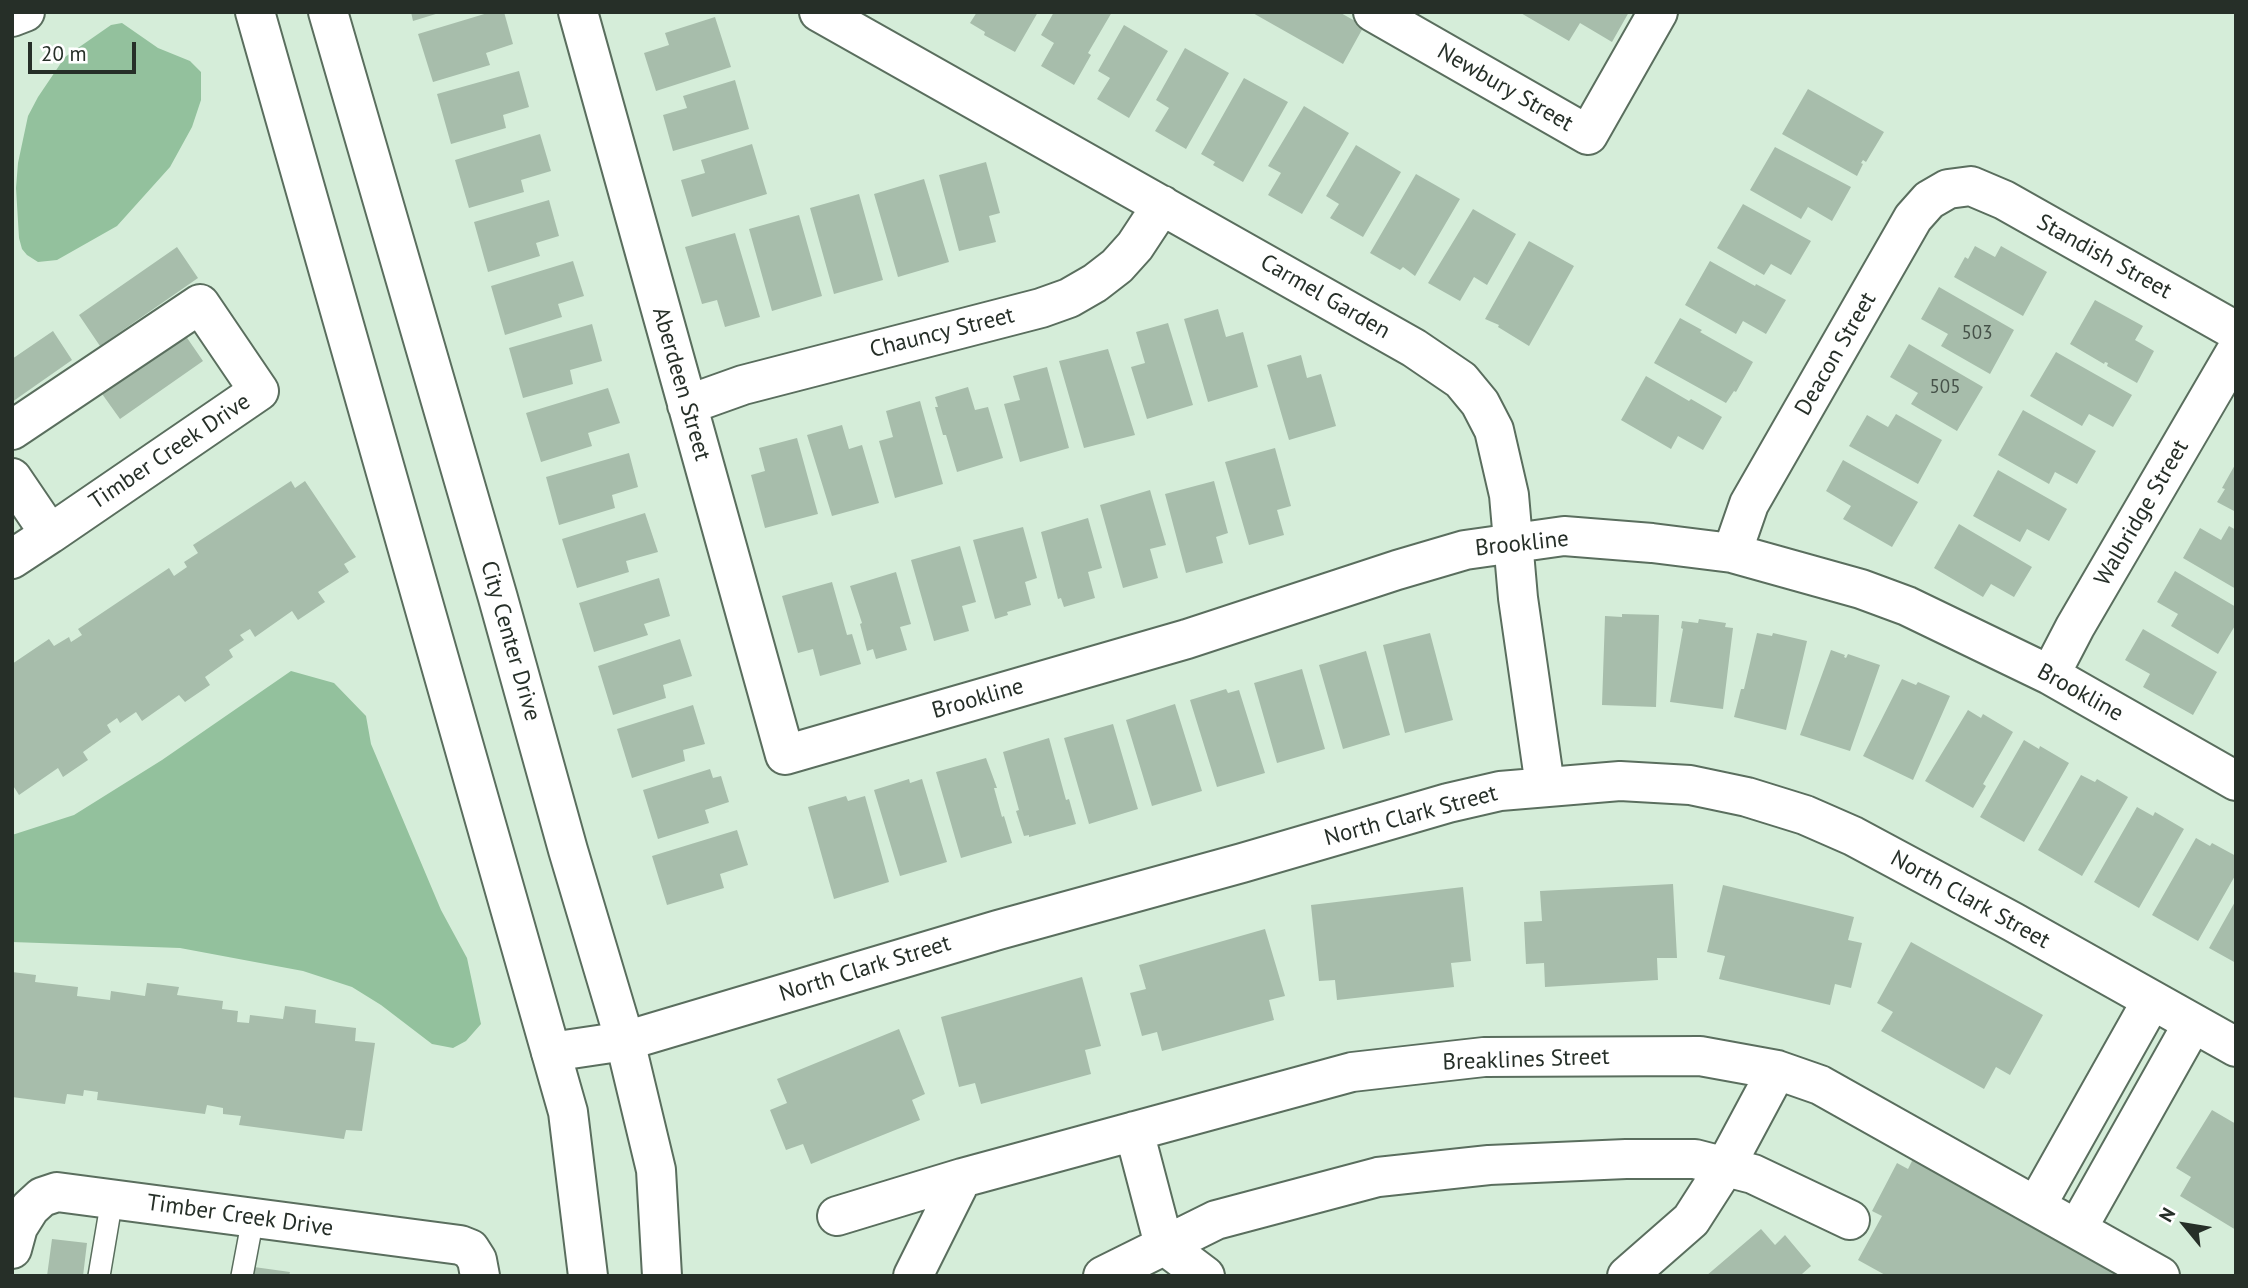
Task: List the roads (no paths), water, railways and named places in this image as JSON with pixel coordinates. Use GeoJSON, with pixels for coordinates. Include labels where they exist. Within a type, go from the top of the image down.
{"type":"FeatureCollection","features":[{"type":"Feature","properties":{"kind":"street"},"geometry":{"type":"LineString","coordinates":[[12,18],[25,12]]}},
{"type":"Feature","properties":{"kind":"street"},"geometry":{"type":"LineString","coordinates":[[256,12],[568,1112],[588,1276]]}},
{"type":"Feature","properties":{"kind":"street","name":"City Center Drive"},"geometry":{"type":"LineString","coordinates":[[328,12],[625,1041],[656,1170],[662,1276]]}},
{"type":"Feature","properties":{"kind":"street","name":"Aberdeen Street"},"geometry":{"type":"LineString","coordinates":[[578,12],[785,754]]}},
{"type":"Feature","properties":{"kind":"street","name":"Carmel Garden"},"geometry":{"type":"LineString","coordinates":[[819,12],[1414,348],[1461,380],[1480,403],[1494,430],[1509,495],[1518,598],[1545,786]]}},
{"type":"Feature","properties":{"kind":"street","name":"Newbury Street"},"geometry":{"type":"LineString","coordinates":[[1373,12],[1588,135],[1658,12]]}},
{"type":"Feature","properties":{"kind":"street","name":"Standish Street"},"geometry":{"type":"LineString","coordinates":[[1971,186],[2004,200],[2236,331]]}},
{"type":"Feature","properties":{"kind":"street","name":"Deacon Street"},"geometry":{"type":"LineString","coordinates":[[1732,554],[1749,504],[1913,218],[1938,194],[1948,189],[1971,186]]}},
{"type":"Feature","properties":{"kind":"street","name":"Chauncy Street"},"geometry":{"type":"LineString","coordinates":[[687,405],[743,385],[1041,308],[1069,298],[1095,283],[1116,266],[1135,246],[1162,205]]}},
{"type":"Feature","properties":{"kind":"street","name":"Timber Creek Drive"},"geometry":{"type":"LineString","coordinates":[[12,430],[200,304],[259,391],[12,559]]}},
{"type":"Feature","properties":{"kind":"street","name":"Walbridge Street"},"geometry":{"type":"LineString","coordinates":[[2050,675],[2075,627],[2236,351]]}},
{"type":"Feature","properties":{"kind":"street"},"geometry":{"type":"LineString","coordinates":[[12,478],[50,534]]}},
{"type":"Feature","properties":{"kind":"street","name":"Brookline"},"geometry":{"type":"LineString","coordinates":[[785,754],[1187,639],[1465,550],[1564,536],[1732,554],[1861,589],[1907,606],[2050,675],[2236,781]]}},
{"type":"Feature","properties":{"kind":"street","name":"North Clark Street"},"geometry":{"type":"LineString","coordinates":[[551,1052],[625,1041],[998,930],[1448,803],[1500,791],[1620,781],[1690,785],[1747,797],[1805,815],[1853,836],[2236,1047]]}},
{"type":"Feature","properties":{"kind":"street"},"geometry":{"type":"LineString","coordinates":[[2036,1206],[2152,1000]]}},
{"type":"Feature","properties":{"kind":"street"},"geometry":{"type":"LineString","coordinates":[[2077,1229],[2193,1023]]}},
{"type":"Feature","properties":{"kind":"street","name":"Breaklines Street"},"geometry":{"type":"LineString","coordinates":[[837,1216],[962,1178],[1352,1072],[1485,1057],[1700,1056],[1777,1070],[1820,1085],[2160,1276]]}},
{"type":"Feature","properties":{"kind":"street"},"geometry":{"type":"LineString","coordinates":[[1627,1276],[1691,1220],[1725,1167],[1777,1070]]}},
{"type":"Feature","properties":{"kind":"street"},"geometry":{"type":"LineString","coordinates":[[1134,1131],[1164,1245],[1205,1276]]}},
{"type":"Feature","properties":{"kind":"street"},"geometry":{"type":"LineString","coordinates":[[1103,1276],[1216,1220],[1378,1177],[1489,1166],[1626,1159],[1695,1159],[1753,1174],[1850,1220]]}},
{"type":"Feature","properties":{"kind":"street"},"geometry":{"type":"LineString","coordinates":[[913,1276],[962,1178]]}},
{"type":"Feature","properties":{"kind":"street","name":"Timber Creek Drive"},"geometry":{"type":"LineString","coordinates":[[12,1249],[18,1227],[30,1208],[42,1197],[57,1192],[460,1245],[470,1249],[477,1260],[480,1276]]}},
{"type":"Feature","properties":{"kind":"lane"},"geometry":{"type":"LineString","coordinates":[[99,1276],[112,1199]]}},
{"type":"Feature","properties":{"kind":"lane"},"geometry":{"type":"LineString","coordinates":[[242,1276],[253,1218]]}}]}
